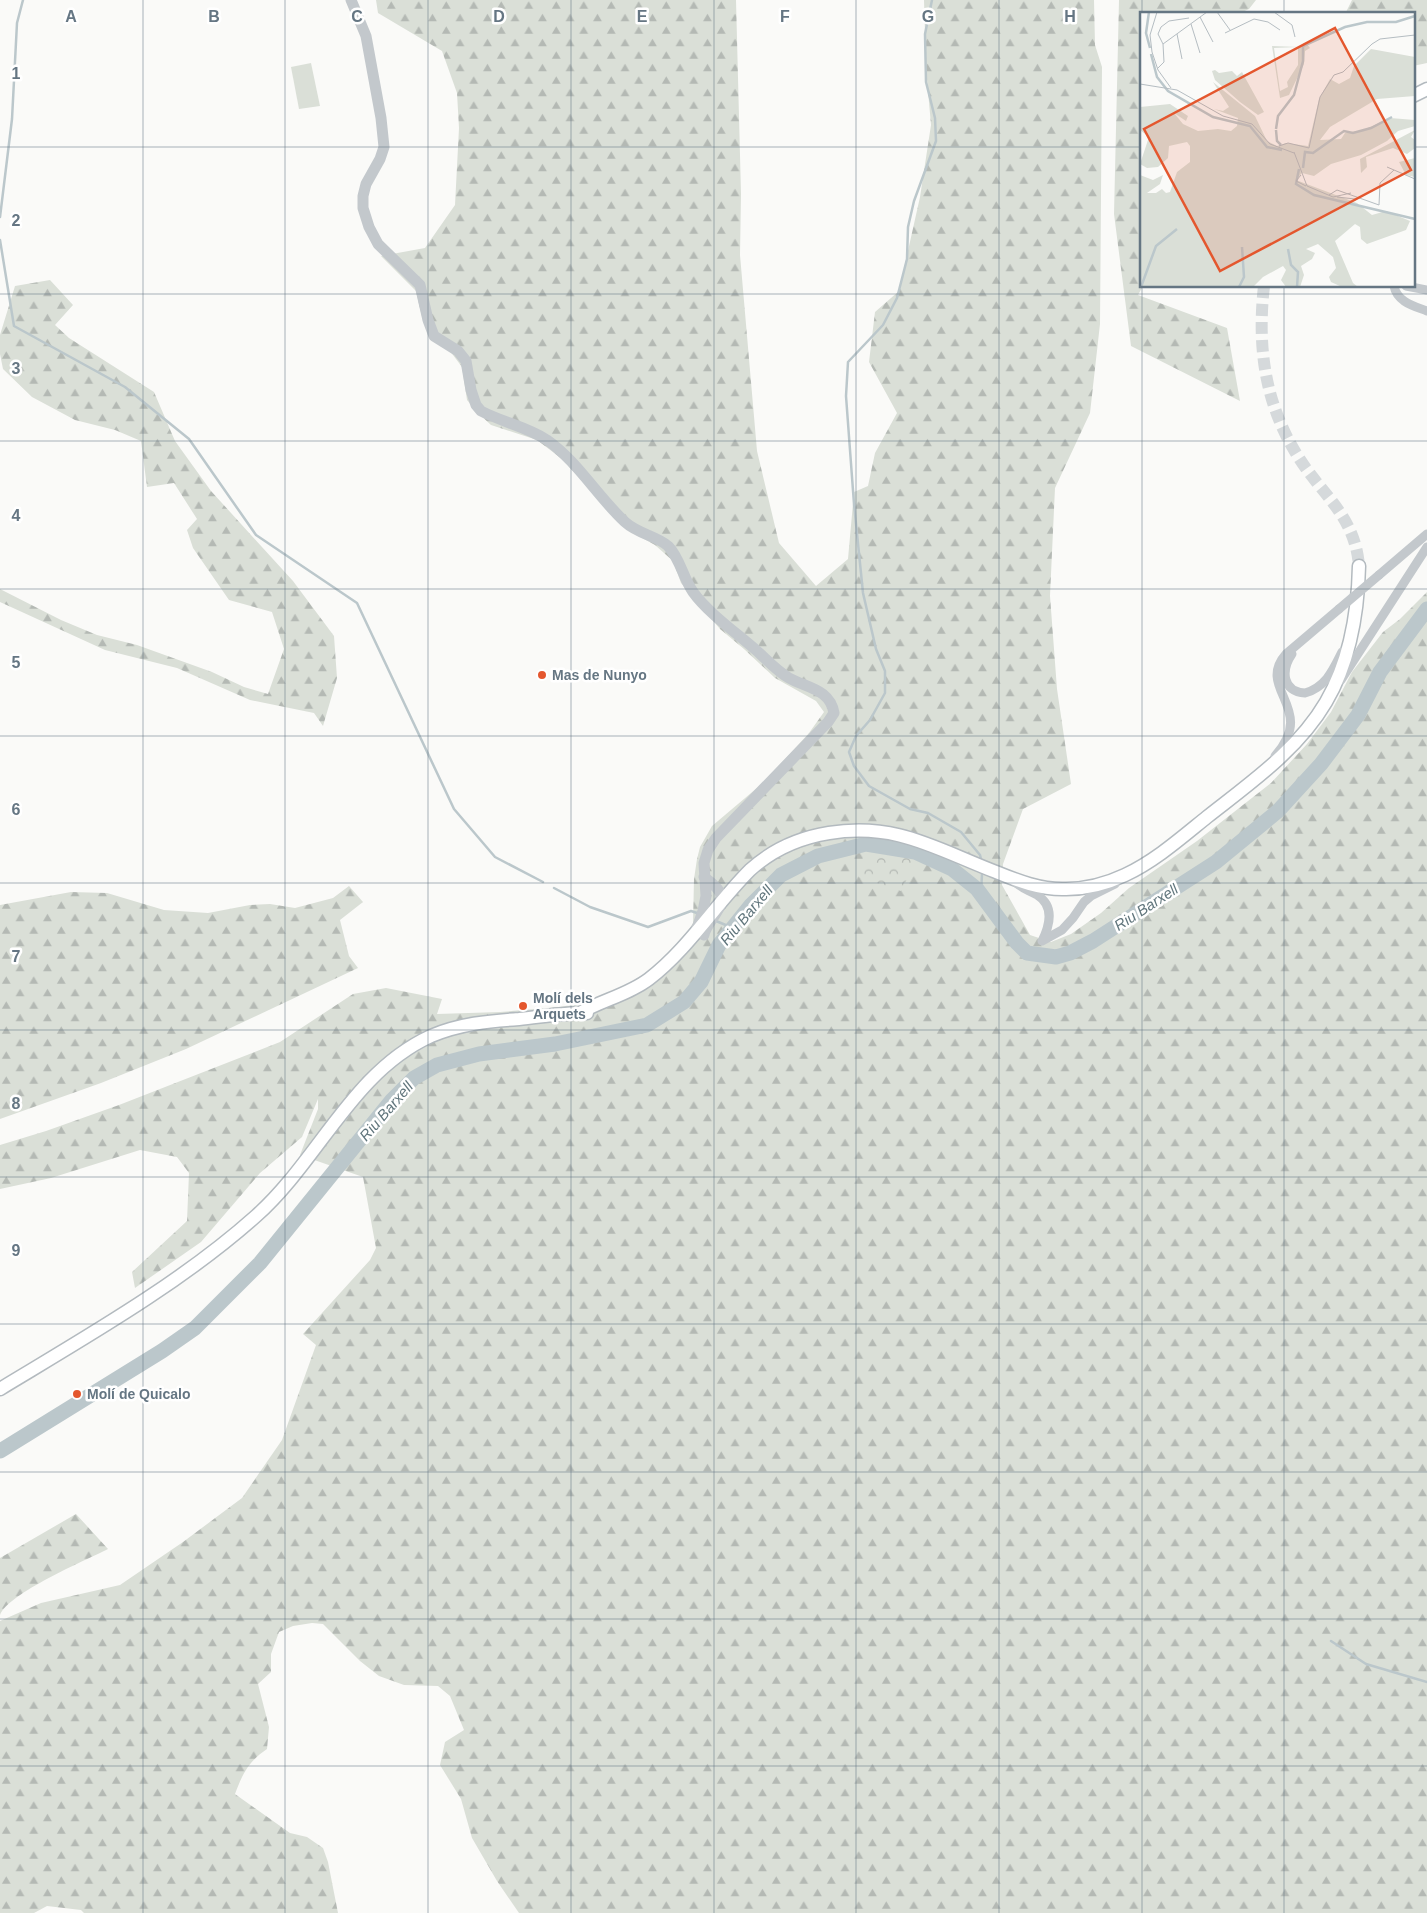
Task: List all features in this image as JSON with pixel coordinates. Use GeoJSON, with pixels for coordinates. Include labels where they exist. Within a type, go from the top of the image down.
{"type":"FeatureCollection","features":[{"type":"Feature","properties":{"kind":"main road"},"geometry":{"type":"LineString","coordinates":[[1414,96],[1427,89]]}},
{"type":"Feature","properties":{"kind":"main road"},"geometry":{"type":"LineString","coordinates":[[700,934],[720,897],[761,860],[796,840],[845,831],[884,831],[917,840],[1012,878],[1050,888],[1074,889],[1098,885],[1125,875],[1166,849],[1249,784],[1291,747],[1325,703],[1341,670],[1352,631],[1358,598],[1358,566]]}},
{"type":"Feature","properties":{"kind":"main road"},"geometry":{"type":"LineString","coordinates":[[0,1388],[133,1306],[192,1266],[245,1225],[288,1183],[368,1081],[404,1051],[432,1036],[472,1024],[590,1013],[620,1002],[650,986],[676,966],[700,934],[750,881],[780,856],[808,837]]}},
{"type":"Feature","properties":{"kind":"street"},"geometry":{"type":"LineString","coordinates":[[351,0],[366,36],[381,118],[384,147],[380,159],[366,184],[364,208],[369,227],[378,244],[420,285],[428,320],[434,336],[458,351],[466,361],[471,390],[476,405],[481,412],[545,439],[559,450],[574,463],[626,522],[650,537],[662,541],[669,548],[693,592],[707,607],[788,677],[827,696],[833,706],[834,713],[828,722],[716,838],[708,850],[704,863],[706,896],[700,934]]}},
{"type":"Feature","properties":{"kind":"street"},"geometry":{"type":"LineString","coordinates":[[1395,288],[1399,298],[1427,311]]}},
{"type":"Feature","properties":{"kind":"street"},"geometry":{"type":"LineString","coordinates":[[1414,288],[1427,290]]}},
{"type":"Feature","properties":{"kind":"street"},"geometry":{"type":"LineString","coordinates":[[1249,784],[1281,749],[1290,733],[1291,713],[1279,687],[1276,672],[1282,658],[1427,534]]}},
{"type":"Feature","properties":{"kind":"street"},"geometry":{"type":"LineString","coordinates":[[1325,703],[1355,661],[1427,547]]}},
{"type":"Feature","properties":{"kind":"street"},"geometry":{"type":"LineString","coordinates":[[1297,646],[1285,666],[1284,676],[1290,686],[1297,691],[1306,693],[1316,689],[1328,678],[1352,631]]}},
{"type":"Feature","properties":{"kind":"street"},"geometry":{"type":"LineString","coordinates":[[1012,878],[1021,889],[1035,894],[1044,901],[1049,911],[1049,928],[1042,941],[1062,930],[1091,896],[1115,884],[1125,875]]}},
{"type":"Feature","properties":{"kind":"street"},"geometry":{"type":"LineString","coordinates":[[704,877],[726,902],[740,885],[750,881]]}},
{"type":"Feature","properties":{"kind":"street"},"geometry":{"type":"LineString","coordinates":[[706,896],[715,904],[720,897]]}},
{"type":"Feature","properties":{"kind":"street"},"geometry":{"type":"LineString","coordinates":[[1050,919],[1054,926],[1062,930]]}},
{"type":"Feature","properties":{"kind":"green space"},"geometry":{"type":"Polygon","coordinates":[[[376,0],[736,0],[741,194],[740,255],[757,451],[779,543],[816,586],[848,559],[854,492],[868,486],[875,453],[897,413],[869,362],[875,312],[899,291],[920,197],[931,125],[926,68],[924,0],[1094,0],[1095,45],[1102,67],[1100,324],[1090,413],[1055,488],[1050,596],[1057,689],[1071,784],[1023,809],[1003,864],[1002,885],[1030,935],[1051,942],[1071,934],[1101,913],[1129,888],[1197,841],[1271,783],[1307,744],[1331,712],[1352,672],[1383,632],[1400,619],[1427,592],[1427,1913],[519,1913],[497,1881],[472,1838],[461,1799],[440,1765],[445,1742],[464,1730],[450,1696],[438,1686],[404,1685],[379,1676],[360,1661],[323,1624],[312,1623],[293,1626],[279,1632],[271,1654],[271,1672],[258,1684],[269,1727],[267,1749],[247,1769],[235,1794],[290,1833],[307,1837],[323,1848],[328,1862],[338,1913],[84,1913],[81,1910],[47,1906],[34,1913],[0,1913],[0,1621],[41,1603],[120,1585],[183,1542],[242,1498],[282,1440],[316,1345],[303,1334],[370,1260],[376,1248],[363,1177],[300,1155],[318,1109],[318,1099],[302,1137],[260,1173],[201,1242],[135,1288],[132,1272],[187,1221],[189,1173],[177,1157],[140,1150],[51,1178],[0,1189],[0,1145],[119,1105],[280,1042],[353,994],[386,988],[442,999],[437,1014],[500,1012],[559,1007],[605,1000],[646,979],[680,945],[693,923],[694,879],[697,859],[700,847],[712,826],[764,782],[809,733],[824,712],[816,701],[775,678],[720,629],[681,583],[673,561],[655,545],[626,529],[562,459],[537,440],[491,425],[467,400],[462,367],[423,321],[416,291],[381,256],[425,248],[455,205],[459,128],[457,93],[442,51],[378,13],[376,0]]]}},
{"type":"Feature","properties":{"kind":"green space"},"geometry":{"type":"Polygon","coordinates":[[[1119,0],[1256,0],[1249,9],[1242,12],[1140,12],[1140,288],[1142,288],[1138,295],[1227,328],[1240,401],[1131,346],[1114,214],[1119,0]]]}},
{"type":"Feature","properties":{"kind":"green space"},"geometry":{"type":"Polygon","coordinates":[[[1352,0],[1427,0],[1427,63],[1414,66],[1414,12],[1346,12],[1352,0]]]}},
{"type":"Feature","properties":{"kind":"green space"},"geometry":{"type":"Polygon","coordinates":[[[311,63],[320,106],[299,109],[291,67],[311,63]]]}},
{"type":"Feature","properties":{"kind":"green space"},"geometry":{"type":"Polygon","coordinates":[[[50,280],[73,305],[55,325],[69,338],[154,392],[175,441],[211,491],[293,581],[334,636],[337,678],[323,726],[314,713],[250,700],[177,668],[105,650],[0,602],[0,589],[61,620],[97,635],[137,645],[212,672],[244,687],[268,694],[284,649],[272,612],[229,600],[193,548],[187,530],[197,519],[174,483],[147,487],[141,441],[115,430],[75,420],[32,397],[3,369],[0,354],[0,335],[15,286],[50,280]]]}},
{"type":"Feature","properties":{"kind":"green space"},"geometry":{"type":"Polygon","coordinates":[[[886,852],[918,857],[901,891],[859,877],[864,853],[886,852]]]}},
{"type":"Feature","properties":{"kind":"green space"},"geometry":{"type":"Polygon","coordinates":[[[349,886],[363,902],[340,920],[349,956],[358,968],[186,1049],[101,1083],[0,1119],[0,905],[71,892],[107,893],[164,910],[208,913],[250,905],[270,904],[295,908],[333,898],[349,886]]]}},
{"type":"Feature","properties":{"kind":"green space"},"geometry":{"type":"Polygon","coordinates":[[[76,1514],[108,1549],[66,1569],[17,1597],[6,1606],[0,1615],[0,1558],[76,1514]]]}},
{"type":"Feature","properties":{"kind":"waterway"},"geometry":{"type":"LineString","coordinates":[[0,217],[12,119],[17,23],[23,0]]}},
{"type":"Feature","properties":{"kind":"waterway"},"geometry":{"type":"LineString","coordinates":[[932,0],[925,34],[926,82],[935,118],[936,141],[914,201],[908,227],[907,259],[897,298],[883,325],[848,362],[846,396],[863,593],[876,649],[885,671],[885,693],[870,720],[856,736],[849,752],[854,766],[869,786],[910,809],[928,813],[961,832],[980,855],[981,859]]}},
{"type":"Feature","properties":{"kind":"waterway"},"geometry":{"type":"LineString","coordinates":[[0,240],[14,326],[125,387],[189,439],[256,535],[357,603],[454,809],[495,857],[543,882]]}},
{"type":"Feature","properties":{"kind":"waterway","name":"Riu Barxell"},"geometry":{"type":"LineString","coordinates":[[0,1451],[162,1351],[195,1328],[260,1263],[392,1100],[414,1078],[437,1065],[479,1054],[555,1044],[647,1025],[684,1002],[701,982],[719,945],[751,905],[781,875],[818,856],[866,844],[915,852],[952,869],[977,889],[1017,943],[1027,953],[1056,957],[1070,953],[1093,941],[1216,862],[1278,811],[1321,764],[1358,715],[1380,672],[1427,609]]}},
{"type":"Feature","properties":{"kind":"waterway"},"geometry":{"type":"LineString","coordinates":[[981,894],[982,874]]}},
{"type":"Feature","properties":{"kind":"waterway"},"geometry":{"type":"LineString","coordinates":[[554,888],[590,907],[648,927],[691,911],[697,913]]}},
{"type":"Feature","properties":{"kind":"waterway"},"geometry":{"type":"LineString","coordinates":[[716,921],[733,928]]}},
{"type":"Feature","properties":{"kind":"waterway"},"geometry":{"type":"LineString","coordinates":[[1331,1641],[1366,1664],[1427,1682]]}},
{"type":"Feature","properties":{"kind":"tunnel"},"geometry":{"type":"LineString","coordinates":[[1264,288],[1262,309],[1263,354],[1271,397],[1287,438],[1299,458],[1345,520],[1356,549],[1359,566]]}},
{"type":"Feature","properties":{"kind":"place","name":"Mas de Nunyo"},"geometry":{"type":"Point","coordinates":[542,675]}},
{"type":"Feature","properties":{"kind":"place","name":"Molí dels Arquets"},"geometry":{"type":"Point","coordinates":[523,1006]}},
{"type":"Feature","properties":{"kind":"place","name":"Molí de Quicalo"},"geometry":{"type":"Point","coordinates":[77,1394]}}]}
